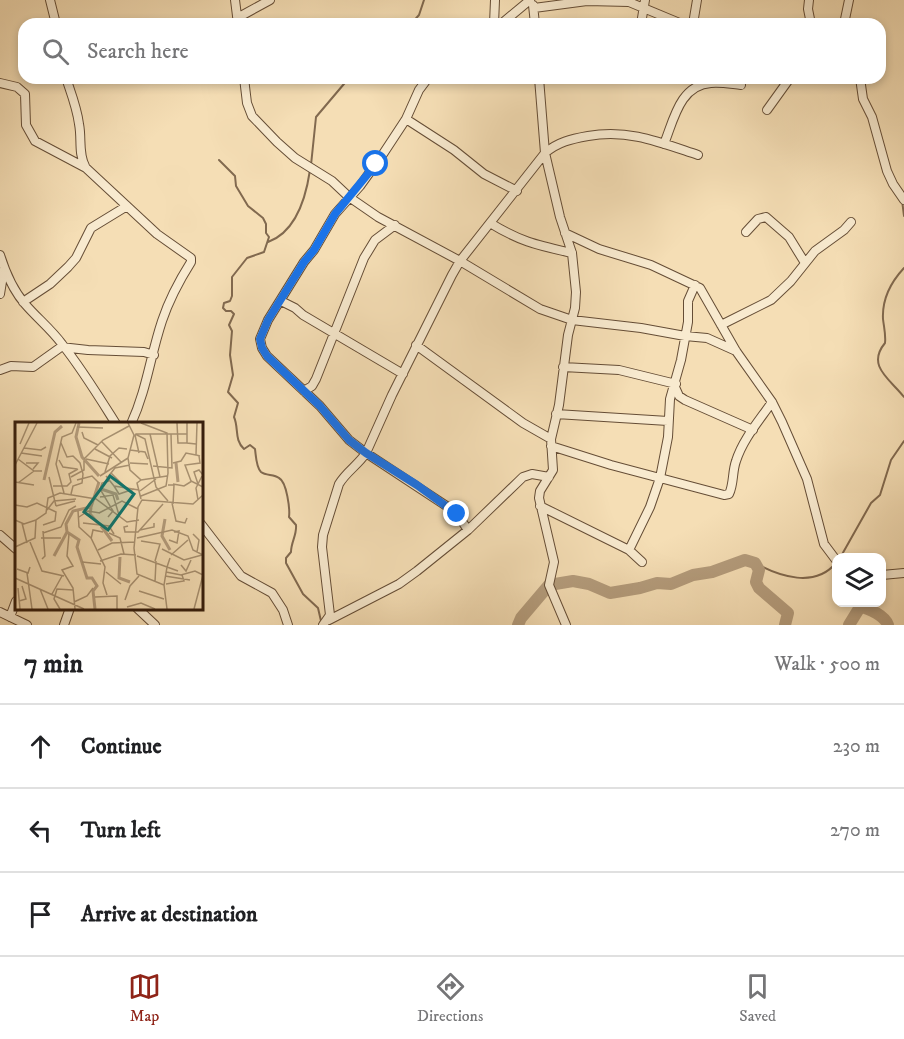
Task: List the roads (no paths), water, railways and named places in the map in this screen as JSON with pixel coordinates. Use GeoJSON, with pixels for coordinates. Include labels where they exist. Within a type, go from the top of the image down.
{"type":"FeatureCollection","features":[{"type":"Feature","properties":{"kind":"street"},"geometry":{"type":"LineString","coordinates":[[51,0],[55,18]]}},
{"type":"Feature","properties":{"kind":"street"},"geometry":{"type":"LineString","coordinates":[[235,0],[238,18]]}},
{"type":"Feature","properties":{"kind":"street"},"geometry":{"type":"LineString","coordinates":[[243,18],[270,0]]}},
{"type":"Feature","properties":{"kind":"street"},"geometry":{"type":"LineString","coordinates":[[494,18],[495,0]]}},
{"type":"Feature","properties":{"kind":"street"},"geometry":{"type":"LineString","coordinates":[[642,18],[645,0]]}},
{"type":"Feature","properties":{"kind":"street"},"geometry":{"type":"LineString","coordinates":[[694,18],[697,0]]}},
{"type":"Feature","properties":{"kind":"street"},"geometry":{"type":"LineString","coordinates":[[808,0],[810,18]]}},
{"type":"Feature","properties":{"kind":"street"},"geometry":{"type":"LineString","coordinates":[[845,18],[849,0]]}},
{"type":"Feature","properties":{"kind":"street"},"geometry":{"type":"LineString","coordinates":[[510,18],[532,3],[587,1],[629,2],[666,18]]}},
{"type":"Feature","properties":{"kind":"street"},"geometry":{"type":"LineString","coordinates":[[532,3],[534,18]]}},
{"type":"Feature","properties":{"kind":"street"},"geometry":{"type":"LineString","coordinates":[[0,83],[16,87],[25,94],[26,125],[35,141],[86,168],[157,234],[189,255],[191,260],[176,286],[162,320],[140,405],[132,422]]}},
{"type":"Feature","properties":{"kind":"street"},"geometry":{"type":"LineString","coordinates":[[68,84],[75,103],[81,132],[81,152],[86,168]]}},
{"type":"Feature","properties":{"kind":"street"},"geometry":{"type":"LineString","coordinates":[[245,84],[247,103],[252,116],[295,158],[332,181],[349,197],[378,217],[460,261],[540,309],[572,320],[707,338],[736,351]]}},
{"type":"Feature","properties":{"kind":"street"},"geometry":{"type":"LineString","coordinates":[[424,84],[406,119],[376,164],[335,214],[314,250],[304,262],[263,330],[260,339],[267,356],[327,413],[349,440],[448,507],[457,514],[468,530]]}},
{"type":"Feature","properties":{"kind":"street"},"geometry":{"type":"LineString","coordinates":[[539,84],[545,153],[551,185],[572,253],[576,292],[551,443],[554,462],[549,477],[540,490],[539,498],[554,562],[549,585],[566,625]]}},
{"type":"Feature","properties":{"kind":"street"},"geometry":{"type":"LineString","coordinates":[[663,144],[689,90],[701,84]]}},
{"type":"Feature","properties":{"kind":"street"},"geometry":{"type":"LineString","coordinates":[[732,84],[741,85]]}},
{"type":"Feature","properties":{"kind":"street"},"geometry":{"type":"LineString","coordinates":[[767,110],[786,84]]}},
{"type":"Feature","properties":{"kind":"street"},"geometry":{"type":"LineString","coordinates":[[861,84],[863,99],[876,129],[887,171],[904,200]]}},
{"type":"Feature","properties":{"kind":"street"},"geometry":{"type":"LineString","coordinates":[[406,119],[446,144],[484,174],[517,191]]}},
{"type":"Feature","properties":{"kind":"street"},"geometry":{"type":"LineString","coordinates":[[326,622],[330,608],[322,547],[323,535],[339,484],[342,478],[359,464],[366,453],[416,345],[460,261],[545,153],[562,141],[607,133],[637,135],[698,155]]}},
{"type":"Feature","properties":{"kind":"street"},"geometry":{"type":"LineString","coordinates":[[23,302],[50,284],[68,267],[76,258],[91,228],[127,206]]}},
{"type":"Feature","properties":{"kind":"street"},"geometry":{"type":"LineString","coordinates":[[746,232],[758,219],[766,217],[789,237],[805,263]]}},
{"type":"Feature","properties":{"kind":"street"},"geometry":{"type":"LineString","coordinates":[[721,325],[771,300],[781,292],[815,251],[844,230],[851,222]]}},
{"type":"Feature","properties":{"kind":"street"},"geometry":{"type":"LineString","coordinates":[[490,223],[512,237],[572,253]]}},
{"type":"Feature","properties":{"kind":"street"},"geometry":{"type":"LineString","coordinates":[[304,391],[312,386],[316,379],[364,258],[375,240],[395,225]]}},
{"type":"Feature","properties":{"kind":"street"},"geometry":{"type":"LineString","coordinates":[[565,233],[599,249],[651,265],[694,285],[705,295],[736,351],[772,402],[807,479],[824,544],[832,554]]}},
{"type":"Feature","properties":{"kind":"street"},"geometry":{"type":"LineString","coordinates":[[0,255],[4,269],[23,302],[64,347],[86,376],[115,422]]}},
{"type":"Feature","properties":{"kind":"street"},"geometry":{"type":"LineString","coordinates":[[0,294],[4,269]]}},
{"type":"Feature","properties":{"kind":"street"},"geometry":{"type":"LineString","coordinates":[[629,550],[650,507],[660,478],[668,437],[670,399],[685,336],[688,301],[694,285]]}},
{"type":"Feature","properties":{"kind":"street"},"geometry":{"type":"LineString","coordinates":[[281,302],[403,374]]}},
{"type":"Feature","properties":{"kind":"street"},"geometry":{"type":"LineString","coordinates":[[416,345],[551,443],[579,456],[724,495],[729,494],[732,489],[736,461],[772,402]]}},
{"type":"Feature","properties":{"kind":"street"},"geometry":{"type":"LineString","coordinates":[[0,370],[11,366],[33,367],[56,349],[64,347],[144,352],[154,355]]}},
{"type":"Feature","properties":{"kind":"street"},"geometry":{"type":"LineString","coordinates":[[563,367],[619,370],[675,385]]}},
{"type":"Feature","properties":{"kind":"street"},"geometry":{"type":"LineString","coordinates":[[675,385],[679,396],[685,400],[753,430]]}},
{"type":"Feature","properties":{"kind":"street"},"geometry":{"type":"LineString","coordinates":[[556,414],[668,421]]}},
{"type":"Feature","properties":{"kind":"street"},"geometry":{"type":"LineString","coordinates":[[326,622],[399,584],[427,564],[468,530],[523,477],[532,474],[549,477]]}},
{"type":"Feature","properties":{"kind":"street"},"geometry":{"type":"LineString","coordinates":[[540,506],[629,550],[642,562]]}},
{"type":"Feature","properties":{"kind":"street"},"geometry":{"type":"LineString","coordinates":[[202,525],[241,576],[272,593],[279,602],[288,625]]}},
{"type":"Feature","properties":{"kind":"street"},"geometry":{"type":"LineString","coordinates":[[0,534],[14,545]]}},
{"type":"Feature","properties":{"kind":"street"},"geometry":{"type":"LineString","coordinates":[[886,575],[904,573]]}},
{"type":"Feature","properties":{"kind":"street"},"geometry":{"type":"LineString","coordinates":[[10,617],[15,604]]}},
{"type":"Feature","properties":{"kind":"street"},"geometry":{"type":"LineString","coordinates":[[64,625],[70,610]]}},
{"type":"Feature","properties":{"kind":"street"},"geometry":{"type":"LineString","coordinates":[[137,610],[155,625]]}},
{"type":"Feature","properties":{"kind":"street"},"geometry":{"type":"LineString","coordinates":[[0,612],[27,625]]}},
{"type":"Feature","properties":{"kind":"waterway"},"geometry":{"type":"LineString","coordinates":[[416,18],[424,0]]}},
{"type":"Feature","properties":{"kind":"waterway"},"geometry":{"type":"LineString","coordinates":[[311,165],[316,117],[344,84]]}},
{"type":"Feature","properties":{"kind":"waterway"},"geometry":{"type":"LineString","coordinates":[[219,160],[235,176],[236,186],[248,206],[263,218],[269,237],[264,252],[247,258],[232,277],[232,296],[230,301],[224,303],[223,308],[234,314],[229,325],[232,331],[230,355],[233,375],[228,392],[238,403],[234,417],[241,445],[244,449],[250,445],[255,449],[259,470],[277,477],[282,481],[286,490],[289,517],[296,525],[291,552],[286,558],[286,563],[303,594],[318,608],[321,621],[319,625]]}},
{"type":"Feature","properties":{"kind":"waterway"},"geometry":{"type":"LineString","coordinates":[[268,242],[278,237],[293,222],[306,191],[310,170]]}},
{"type":"Feature","properties":{"kind":"waterway"},"geometry":{"type":"LineString","coordinates":[[902,200],[904,216]]}},
{"type":"Feature","properties":{"kind":"waterway"},"geometry":{"type":"LineString","coordinates":[[904,268],[891,285],[886,298],[883,312],[885,343],[878,359],[882,372],[904,397]]}},
{"type":"Feature","properties":{"kind":"waterway"},"geometry":{"type":"LineString","coordinates":[[843,553],[871,503],[880,495],[891,460],[904,441]]}},
{"type":"Feature","properties":{"kind":"waterway"},"geometry":{"type":"LineString","coordinates":[[518,625],[521,618],[549,585],[573,581],[589,584],[610,593],[657,583],[671,584],[745,560],[755,563],[759,570],[756,582],[759,588],[788,613],[785,625]]}},
{"type":"Feature","properties":{"kind":"waterway"},"geometry":{"type":"LineString","coordinates":[[755,563],[786,576],[797,578],[818,576],[832,567]]}},
{"type":"Feature","properties":{"kind":"waterway"},"geometry":{"type":"LineString","coordinates":[[849,625],[860,607],[876,613],[888,625]]}}]}
